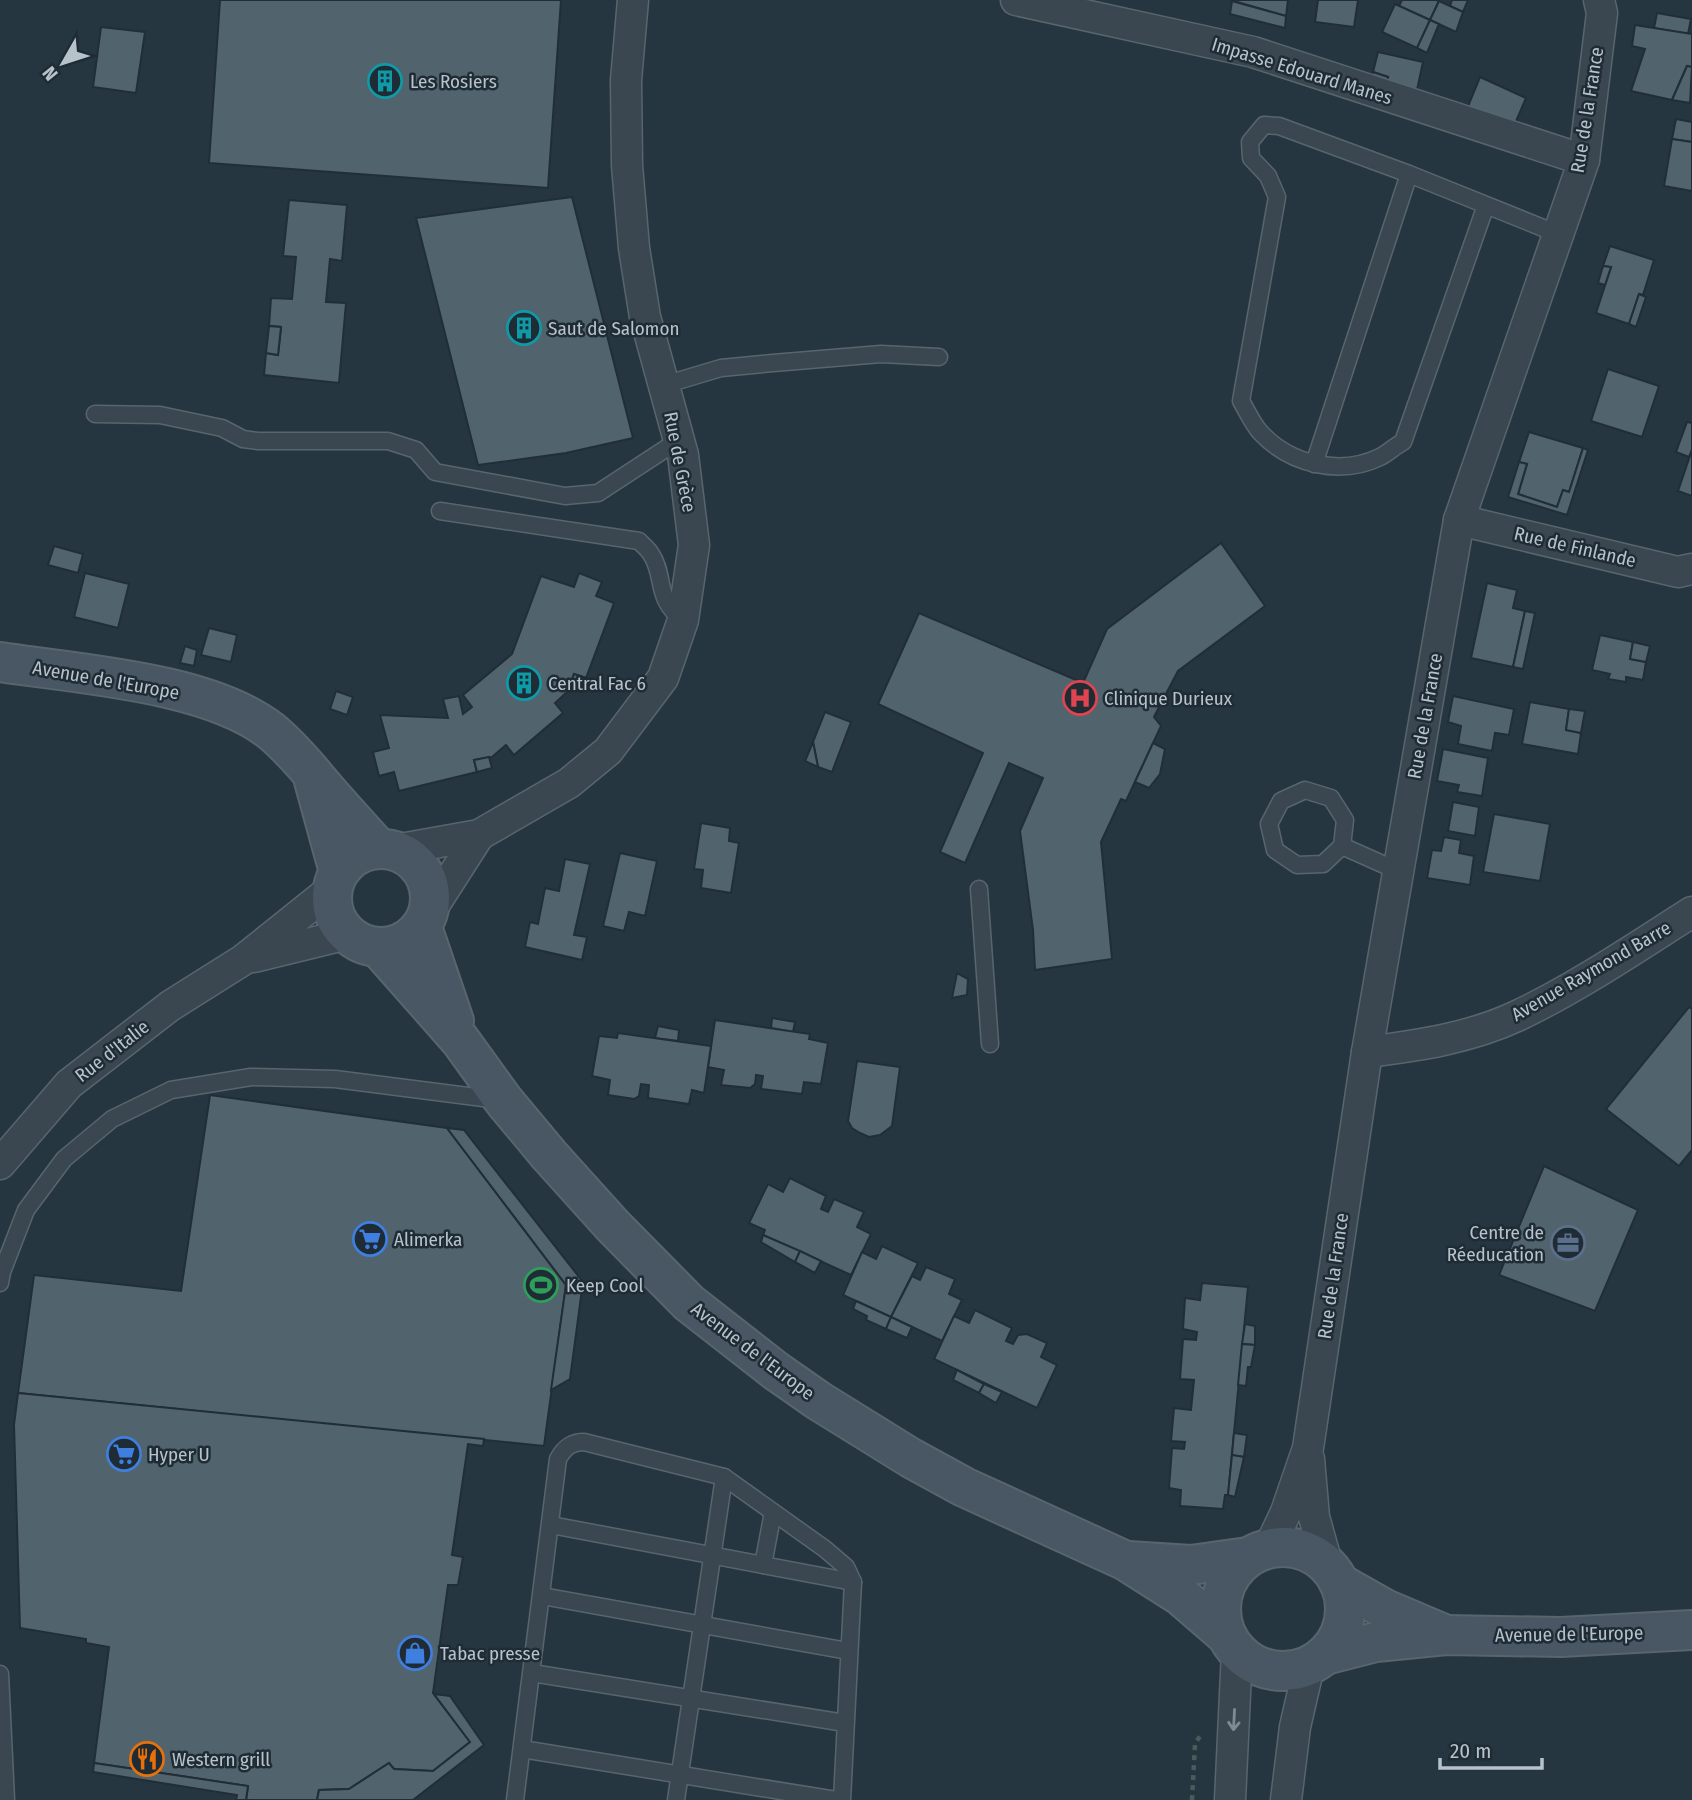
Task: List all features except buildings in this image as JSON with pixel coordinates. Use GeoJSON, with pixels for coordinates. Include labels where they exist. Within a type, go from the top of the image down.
{"type":"FeatureCollection","features":[{"type":"Feature","properties":{"kind":"street","name":"Rue de Grèce"},"geometry":{"type":"LineString","coordinates":[[387,850],[478,835],[569,783],[608,751],[663,678],[683,620],[694,545],[683,455],[645,317],[631,220],[626,80],[633,0]]}},
{"type":"Feature","properties":{"kind":"street","name":"Impasse Edouard Manes"},"geometry":{"type":"LineString","coordinates":[[1016,0],[1253,52],[1584,160]]}},
{"type":"Feature","properties":{"kind":"street","name":"Rue de la France"},"geometry":{"type":"LineString","coordinates":[[1259,1553],[1286,1512],[1308,1448],[1367,1052],[1459,520],[1584,160],[1602,13],[1599,0]]}},
{"type":"Feature","properties":{"kind":"street","name":"Rue de Finlande"},"geometry":{"type":"LineString","coordinates":[[1459,520],[1678,572],[1692,569]]}},
{"type":"Feature","properties":{"kind":"street","name":"Avenue de l'Europe"},"geometry":{"type":"LineString","coordinates":[[0,662],[160,686],[238,710],[301,757],[311,773],[387,850]]}},
{"type":"Feature","properties":{"kind":"street","name":"Avenue de l'Europe"},"geometry":{"type":"LineString","coordinates":[[311,773],[336,880]]}},
{"type":"Feature","properties":{"kind":"street","name":"Rue de Grèce"},"geometry":{"type":"LineString","coordinates":[[425,920],[478,835]]}},
{"type":"Feature","properties":{"kind":"street"},"geometry":{"type":"LineString","coordinates":[[387,850],[409,857],[420,867],[428,881],[431,897],[425,920],[410,938],[395,945],[363,941],[338,920],[333,905],[336,880],[351,859],[364,852],[387,850]]}},
{"type":"Feature","properties":{"kind":"street","name":"Rue d'Italie"},"geometry":{"type":"LineString","coordinates":[[0,1164],[69,1084],[170,1006],[243,960],[336,880]]}},
{"type":"Feature","properties":{"kind":"street","name":"Avenue Raymond Barre"},"geometry":{"type":"LineString","coordinates":[[1367,1052],[1423,1045],[1515,1017],[1599,970],[1692,912]]}},
{"type":"Feature","properties":{"kind":"street","name":"Avenue de l'Europe"},"geometry":{"type":"LineString","coordinates":[[425,920],[460,1040]]}},
{"type":"Feature","properties":{"kind":"street","name":"Avenue de l'Europe"},"geometry":{"type":"LineString","coordinates":[[363,941],[460,1040],[504,1101],[613,1226],[690,1303],[776,1371],[819,1401],[921,1464],[964,1487],[1126,1561],[1181,1596],[1231,1643]]}},
{"type":"Feature","properties":{"kind":"street","name":"Rue d'Italie"},"geometry":{"type":"LineString","coordinates":[[243,960],[363,941]]}},
{"type":"Feature","properties":{"kind":"street","name":"Rue de la France"},"geometry":{"type":"LineString","coordinates":[[1308,1448],[1314,1517],[1334,1575]]}},
{"type":"Feature","properties":{"kind":"street"},"geometry":{"type":"LineString","coordinates":[[1230,1800],[1231,1643],[1221,1617],[1221,1600],[1226,1583],[1236,1569],[1259,1553],[1285,1547],[1316,1557],[1334,1575],[1345,1602],[1344,1622],[1337,1640],[1317,1661],[1290,1672],[1271,1671],[1252,1664],[1231,1643]]}},
{"type":"Feature","properties":{"kind":"street","name":"Avenue de l'Europe"},"geometry":{"type":"LineString","coordinates":[[1126,1561],[1191,1565],[1259,1553]]}},
{"type":"Feature","properties":{"kind":"street","name":"Avenue de l'Europe"},"geometry":{"type":"LineString","coordinates":[[1334,1575],[1385,1609],[1446,1635]]}},
{"type":"Feature","properties":{"kind":"street","name":"Avenue de l'Europe"},"geometry":{"type":"LineString","coordinates":[[1317,1661],[1376,1642],[1446,1635],[1560,1637],[1692,1630]]}},
{"type":"Feature","properties":{"kind":"street"},"geometry":{"type":"LineString","coordinates":[[1286,1800],[1294,1727],[1317,1661]]}},
{"type":"Feature","properties":{"kind":"lane"},"geometry":{"type":"LineString","coordinates":[[1486,205],[1402,442],[1379,457],[1342,467],[1314,464],[1291,456],[1260,433],[1241,401],[1277,197],[1268,176],[1251,158],[1250,142],[1264,125],[1279,126],[1409,174],[1486,205],[1558,234]]}},
{"type":"Feature","properties":{"kind":"lane"},"geometry":{"type":"LineString","coordinates":[[1314,464],[1409,174]]}},
{"type":"Feature","properties":{"kind":"lane"},"geometry":{"type":"LineString","coordinates":[[664,385],[721,369],[773,363],[880,354],[939,357]]}},
{"type":"Feature","properties":{"kind":"lane"},"geometry":{"type":"LineString","coordinates":[[95,414],[160,415],[222,428],[243,439],[388,441],[416,450],[435,472],[565,496],[598,493],[679,440]]}},
{"type":"Feature","properties":{"kind":"lane"},"geometry":{"type":"LineString","coordinates":[[440,511],[639,541],[652,555],[664,599],[673,613],[683,620]]}},
{"type":"Feature","properties":{"kind":"lane"},"geometry":{"type":"LineString","coordinates":[[1305,790],[1331,798],[1345,820],[1342,846],[1323,864],[1297,865],[1275,850],[1269,824],[1281,801],[1305,790]]}},
{"type":"Feature","properties":{"kind":"lane"},"geometry":{"type":"LineString","coordinates":[[1342,846],[1398,871]]}},
{"type":"Feature","properties":{"kind":"lane"},"geometry":{"type":"LineString","coordinates":[[979,889],[990,1044]]}},
{"type":"Feature","properties":{"kind":"lane"},"geometry":{"type":"LineString","coordinates":[[0,1283],[26,1210],[64,1159],[112,1119],[171,1090],[251,1077],[335,1079],[504,1101]]}},
{"type":"Feature","properties":{"kind":"lane"},"geometry":{"type":"LineString","coordinates":[[514,1800],[558,1459],[574,1442],[584,1442],[724,1477],[831,1553],[846,1567],[853,1582],[842,1800]]}},
{"type":"Feature","properties":{"kind":"lane"},"geometry":{"type":"LineString","coordinates":[[676,1800],[724,1477]]}},
{"type":"Feature","properties":{"kind":"lane"},"geometry":{"type":"LineString","coordinates":[[763,1565],[773,1512]]}},
{"type":"Feature","properties":{"kind":"lane"},"geometry":{"type":"LineString","coordinates":[[551,1525],[853,1582]]}},
{"type":"Feature","properties":{"kind":"lane"},"geometry":{"type":"LineString","coordinates":[[542,1596],[848,1651]]}},
{"type":"Feature","properties":{"kind":"lane"},"geometry":{"type":"LineString","coordinates":[[532,1672],[845,1723]]}},
{"type":"Feature","properties":{"kind":"lane"},"geometry":{"type":"LineString","coordinates":[[0,1674],[6,1800]]}},
{"type":"Feature","properties":{"kind":"lane"},"geometry":{"type":"LineString","coordinates":[[522,1749],[836,1800]]}},
{"type":"Feature","properties":{"kind":"path"},"geometry":{"type":"LineString","coordinates":[[1192,1800],[1195,1744],[1206,1728]]}},
{"type":"Feature","properties":{"kind":"place","name":"Les Rosiers"},"geometry":{"type":"Point","coordinates":[385,81]}},
{"type":"Feature","properties":{"kind":"place","name":"Saut de Salomon"},"geometry":{"type":"Point","coordinates":[524,328]}},
{"type":"Feature","properties":{"kind":"place","name":"Central Fac 6"},"geometry":{"type":"Point","coordinates":[524,683]}},
{"type":"Feature","properties":{"kind":"place","name":"Clinique Durieux"},"geometry":{"type":"Point","coordinates":[1080,698]}},
{"type":"Feature","properties":{"kind":"place","name":"Alimerka"},"geometry":{"type":"Point","coordinates":[370,1239]}},
{"type":"Feature","properties":{"kind":"place","name":"Centre de Réeducation"},"geometry":{"type":"Point","coordinates":[1568,1243]}},
{"type":"Feature","properties":{"kind":"place","name":"Keep Cool"},"geometry":{"type":"Point","coordinates":[541,1285]}},
{"type":"Feature","properties":{"kind":"place","name":"Hyper U"},"geometry":{"type":"Point","coordinates":[124,1454]}},
{"type":"Feature","properties":{"kind":"place","name":"Tabac presse"},"geometry":{"type":"Point","coordinates":[415,1653]}},
{"type":"Feature","properties":{"kind":"place","name":"Western grill"},"geometry":{"type":"Point","coordinates":[147,1759]}}]}
